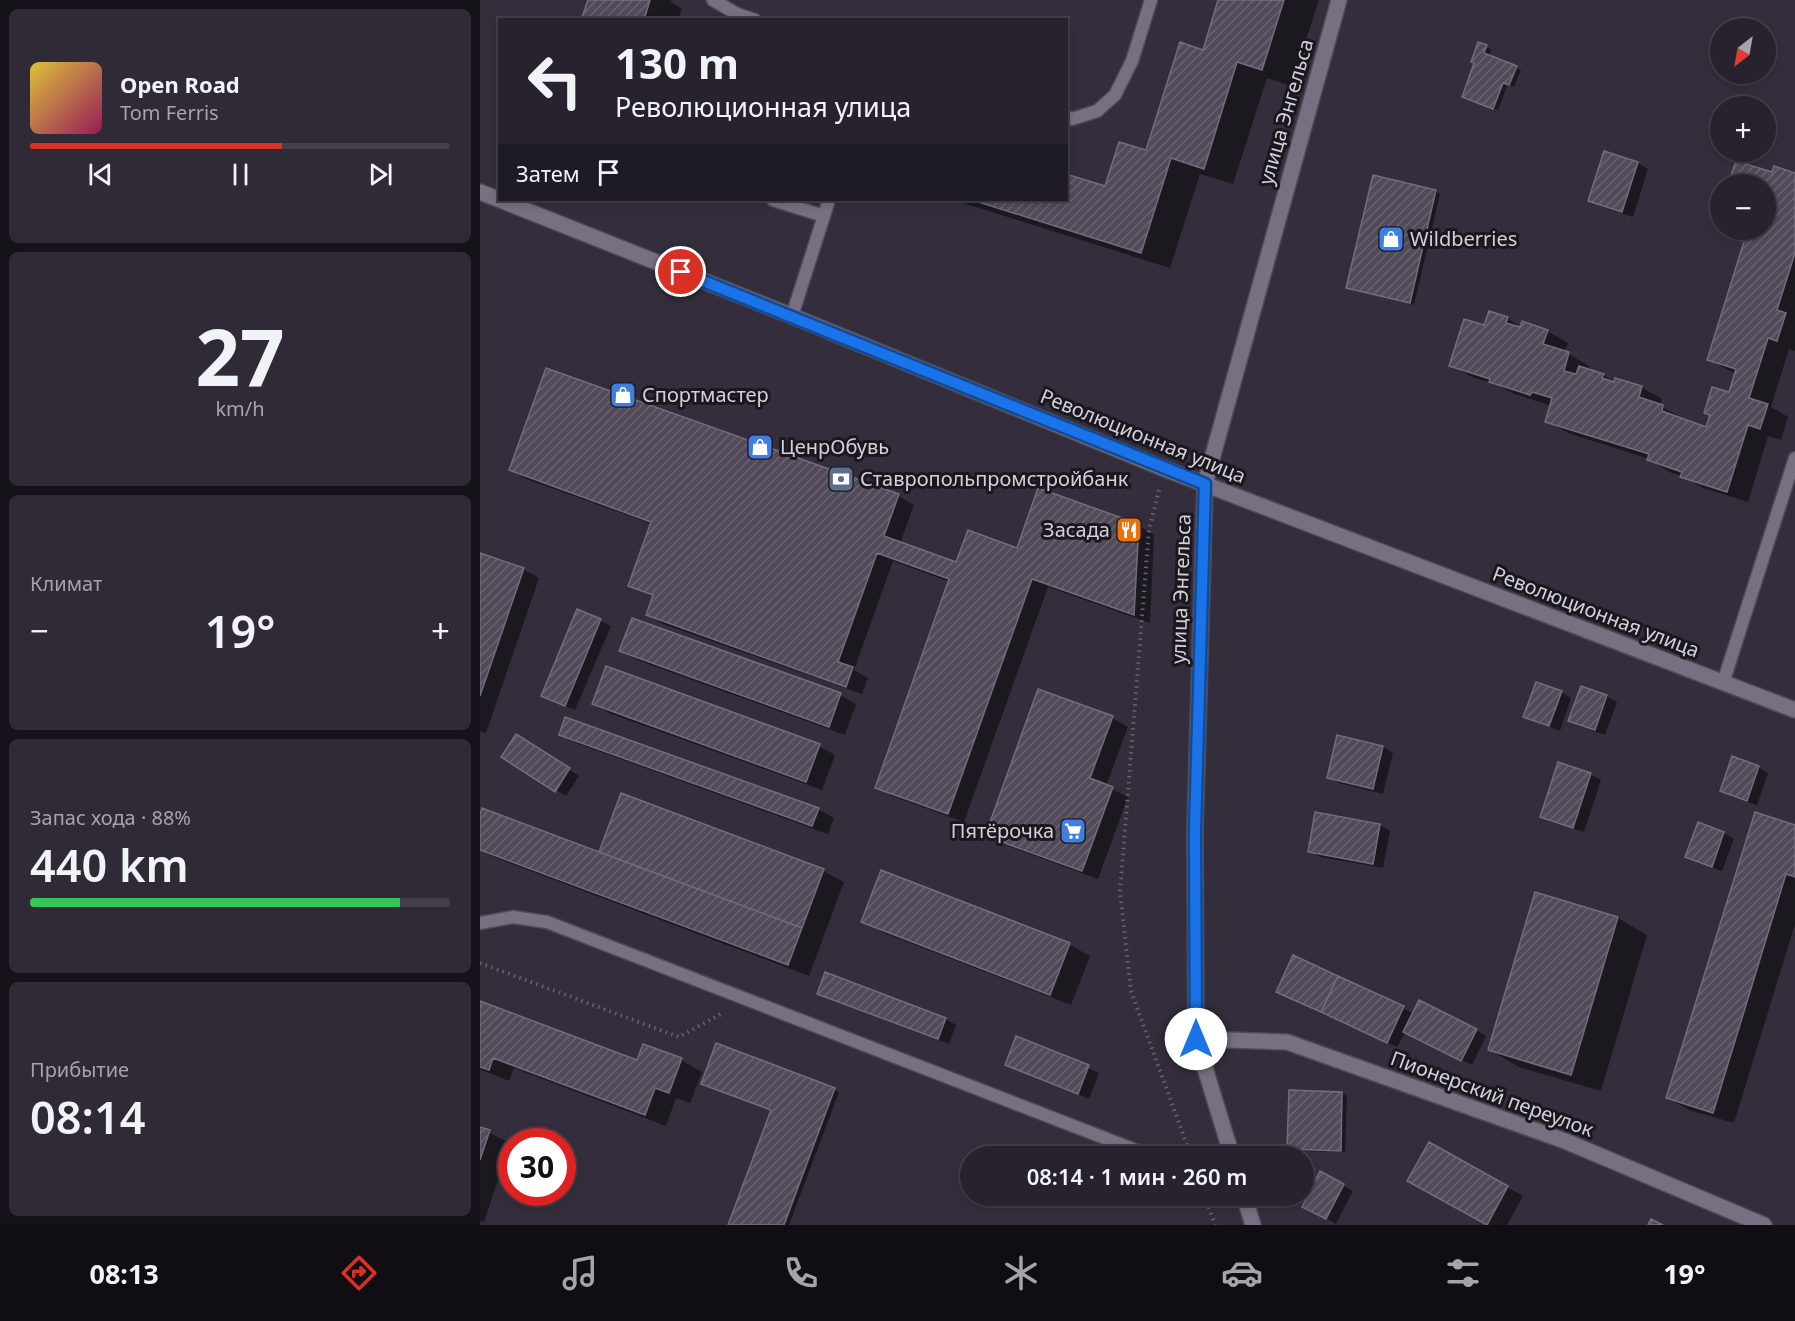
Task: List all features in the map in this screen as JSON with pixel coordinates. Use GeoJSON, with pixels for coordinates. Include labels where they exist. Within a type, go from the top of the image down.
{"type":"FeatureCollection","features":[{"type":"Feature","properties":{"kind":"street","name":"улица Энгельса"},"geometry":{"type":"LineString","coordinates":[[1229,1146],[1196,1039],[1195,829],[1205,484],[1339,0]]}},
{"type":"Feature","properties":{"kind":"street","name":"Революционная улица"},"geometry":{"type":"LineString","coordinates":[[480,192],[498,199]]}},
{"type":"Feature","properties":{"kind":"street","name":"Революционная улица"},"geometry":{"type":"LineString","coordinates":[[503,201],[1205,484],[1795,710]]}},
{"type":"Feature","properties":{"kind":"street","name":"Пионерский переулок"},"geometry":{"type":"LineString","coordinates":[[1196,1039],[1287,1042],[1564,1141],[1764,1225]]}},
{"type":"Feature","properties":{"kind":"street"},"geometry":{"type":"LineString","coordinates":[[1247,1206],[1253,1225]]}},
{"type":"Feature","properties":{"kind":"lane"},"geometry":{"type":"LineString","coordinates":[[713,0],[736,14],[749,18]]}},
{"type":"Feature","properties":{"kind":"lane"},"geometry":{"type":"LineString","coordinates":[[1068,118],[1072,119],[1097,111],[1115,94],[1132,61],[1151,0]]}},
{"type":"Feature","properties":{"kind":"lane"},"geometry":{"type":"LineString","coordinates":[[776,201],[824,216]]}},
{"type":"Feature","properties":{"kind":"lane"},"geometry":{"type":"LineString","coordinates":[[792,316],[829,201]]}},
{"type":"Feature","properties":{"kind":"lane"},"geometry":{"type":"LineString","coordinates":[[1723,683],[1795,458]]}},
{"type":"Feature","properties":{"kind":"lane"},"geometry":{"type":"LineString","coordinates":[[480,923],[513,917],[548,922],[1125,1146]]}},
{"type":"Feature","properties":{"kind":"path"},"geometry":{"type":"LineString","coordinates":[[1149,530],[1120,891],[1131,991],[1187,1146]]}},
{"type":"Feature","properties":{"kind":"path"},"geometry":{"type":"LineString","coordinates":[[480,963],[679,1038],[721,1014],[732,1018]]}},
{"type":"Feature","properties":{"kind":"path"},"geometry":{"type":"LineString","coordinates":[[1209,1206],[1215,1225]]}},
{"type":"Feature","properties":{"kind":"building"},"geometry":{"type":"Polygon","coordinates":[[[588,0],[650,0],[645,18],[582,18],[588,0]]]}},
{"type":"Feature","properties":{"kind":"building"},"geometry":{"type":"Polygon","coordinates":[[[1218,0],[1284,0],[1262,70],[1237,62],[1204,169],[1171,158],[1141,253],[975,201],[1068,201],[1068,175],[1105,186],[1119,142],[1146,150],[1180,42],[1203,50],[1218,0]]]}},
{"type":"Feature","properties":{"kind":"building"},"geometry":{"type":"Polygon","coordinates":[[[1478,42],[1487,45],[1484,53],[1517,66],[1509,85],[1503,83],[1493,109],[1462,97],[1474,63],[1471,62],[1478,42]]]}},
{"type":"Feature","properties":{"kind":"building"},"geometry":{"type":"Polygon","coordinates":[[[1604,151],[1638,162],[1622,212],[1588,201],[1604,151]]]}},
{"type":"Feature","properties":{"kind":"building"},"geometry":{"type":"Polygon","coordinates":[[[1736,162],[1772,172],[1774,166],[1795,173],[1795,253],[1777,310],[1786,313],[1777,341],[1768,338],[1749,398],[1768,404],[1760,429],[1748,425],[1727,492],[1680,477],[1682,472],[1647,460],[1649,454],[1545,422],[1552,398],[1532,392],[1530,395],[1449,366],[1464,319],[1484,325],[1489,311],[1508,317],[1506,323],[1520,327],[1522,321],[1548,330],[1543,344],[1569,352],[1564,371],[1576,374],[1579,366],[1604,374],[1602,378],[1614,382],[1615,378],[1642,386],[1639,397],[1663,405],[1662,411],[1706,427],[1710,415],[1704,413],[1712,387],[1729,392],[1736,369],[1707,360],[1744,240],[1776,240],[1776,174],[1731,174],[1736,162]]]}},
{"type":"Feature","properties":{"kind":"building","name":"Wildberries"},"geometry":{"type":"Polygon","coordinates":[[[1373,175],[1436,190],[1410,303],[1346,288],[1373,175]]]}},
{"type":"Feature","properties":{"kind":"building"},"geometry":{"type":"Polygon","coordinates":[[[546,368],[899,494],[884,536],[956,562],[968,530],[1017,548],[1038,488],[1139,524],[1134,615],[1032,579],[948,814],[875,788],[949,579],[877,553],[838,662],[853,667],[846,687],[646,615],[653,595],[628,586],[651,522],[509,470],[546,368]]]}},
{"type":"Feature","properties":{"kind":"building"},"geometry":{"type":"Polygon","coordinates":[[[480,553],[524,568],[480,696],[480,553]]]}},
{"type":"Feature","properties":{"kind":"building"},"geometry":{"type":"Polygon","coordinates":[[[577,609],[601,619],[565,706],[541,696],[577,609]]]}},
{"type":"Feature","properties":{"kind":"building"},"geometry":{"type":"Polygon","coordinates":[[[632,618],[841,693],[829,727],[619,651],[632,618]]]}},
{"type":"Feature","properties":{"kind":"building"},"geometry":{"type":"Polygon","coordinates":[[[606,666],[820,744],[806,782],[592,704],[606,666]]]}},
{"type":"Feature","properties":{"kind":"building"},"geometry":{"type":"Polygon","coordinates":[[[1536,682],[1562,691],[1549,726],[1523,717],[1536,682]]]}},
{"type":"Feature","properties":{"kind":"building"},"geometry":{"type":"Polygon","coordinates":[[[1581,686],[1607,695],[1595,730],[1568,721],[1581,686]]]}},
{"type":"Feature","properties":{"kind":"building"},"geometry":{"type":"Polygon","coordinates":[[[1038,689],[1113,716],[1090,778],[1113,787],[1082,871],[985,836],[1038,689]]]}},
{"type":"Feature","properties":{"kind":"building"},"geometry":{"type":"Polygon","coordinates":[[[565,717],[819,808],[812,826],[559,735],[565,717]]]}},
{"type":"Feature","properties":{"kind":"building"},"geometry":{"type":"Polygon","coordinates":[[[516,734],[570,768],[555,792],[501,757],[516,734]]]}},
{"type":"Feature","properties":{"kind":"building"},"geometry":{"type":"Polygon","coordinates":[[[1337,735],[1383,746],[1373,789],[1327,778],[1337,735]]]}},
{"type":"Feature","properties":{"kind":"building"},"geometry":{"type":"Polygon","coordinates":[[[1732,756],[1759,766],[1747,801],[1720,791],[1732,756]]]}},
{"type":"Feature","properties":{"kind":"building"},"geometry":{"type":"Polygon","coordinates":[[[1558,762],[1591,773],[1573,828],[1540,817],[1558,762]]]}},
{"type":"Feature","properties":{"kind":"building"},"geometry":{"type":"Polygon","coordinates":[[[621,793],[824,869],[802,928],[599,852],[621,793]]]}},
{"type":"Feature","properties":{"kind":"building"},"geometry":{"type":"Polygon","coordinates":[[[482,808],[802,928],[788,965],[480,850],[482,808]]]}},
{"type":"Feature","properties":{"kind":"building"},"geometry":{"type":"Polygon","coordinates":[[[1315,812],[1380,824],[1373,864],[1308,852],[1315,812]]]}},
{"type":"Feature","properties":{"kind":"building"},"geometry":{"type":"Polygon","coordinates":[[[1755,812],[1795,825],[1795,877],[1786,874],[1713,1113],[1666,1098],[1755,812]]]}},
{"type":"Feature","properties":{"kind":"building"},"geometry":{"type":"Polygon","coordinates":[[[1698,822],[1724,832],[1712,867],[1685,857],[1698,822]]]}},
{"type":"Feature","properties":{"kind":"building"},"geometry":{"type":"Polygon","coordinates":[[[881,870],[1070,943],[1050,995],[861,922],[881,870]]]}},
{"type":"Feature","properties":{"kind":"building"},"geometry":{"type":"Polygon","coordinates":[[[1535,892],[1618,917],[1571,1075],[1488,1050],[1535,892]]]}},
{"type":"Feature","properties":{"kind":"building"},"geometry":{"type":"Polygon","coordinates":[[[1293,955],[1338,976],[1321,1012],[1276,992],[1293,955]]]}},
{"type":"Feature","properties":{"kind":"building"},"geometry":{"type":"Polygon","coordinates":[[[825,972],[946,1018],[938,1039],[817,994],[825,972]]]}},
{"type":"Feature","properties":{"kind":"building"},"geometry":{"type":"Polygon","coordinates":[[[1338,976],[1404,1006],[1387,1043],[1321,1012],[1338,976]]]}},
{"type":"Feature","properties":{"kind":"building"},"geometry":{"type":"Polygon","coordinates":[[[1419,1000],[1477,1029],[1461,1061],[1403,1032],[1419,1000]]]}},
{"type":"Feature","properties":{"kind":"building"},"geometry":{"type":"Polygon","coordinates":[[[480,1001],[637,1060],[643,1044],[682,1058],[669,1093],[655,1088],[645,1115],[493,1058],[489,1070],[480,1067],[480,1001]]]}},
{"type":"Feature","properties":{"kind":"building"},"geometry":{"type":"Polygon","coordinates":[[[1016,1036],[1089,1065],[1078,1094],[1005,1065],[1016,1036]]]}},
{"type":"Feature","properties":{"kind":"building"},"geometry":{"type":"Polygon","coordinates":[[[716,1043],[835,1088],[784,1225],[728,1225],[771,1110],[701,1084],[716,1043]]]}},
{"type":"Feature","properties":{"kind":"building"},"geometry":{"type":"Polygon","coordinates":[[[1289,1090],[1342,1092],[1341,1151],[1314,1150],[1314,1146],[1287,1146],[1289,1090]]]}},
{"type":"Feature","properties":{"kind":"building"},"geometry":{"type":"Polygon","coordinates":[[[480,1127],[490,1130],[480,1160],[480,1127]]]}},
{"type":"Feature","properties":{"kind":"building"},"geometry":{"type":"Polygon","coordinates":[[[1429,1142],[1508,1186],[1487,1225],[1407,1181],[1429,1142]]]}},
{"type":"Feature","properties":{"kind":"building"},"geometry":{"type":"Polygon","coordinates":[[[1320,1171],[1344,1184],[1326,1219],[1302,1207],[1314,1206],[1314,1183],[1320,1171]]]}},
{"type":"Feature","properties":{"kind":"building"},"geometry":{"type":"Polygon","coordinates":[[[1651,1219],[1663,1225],[1648,1225],[1651,1219]]]}},
{"type":"Feature","properties":{"kind":"place","name":"Wildberries"},"geometry":{"type":"Point","coordinates":[1391,239]}},
{"type":"Feature","properties":{"kind":"place","name":"Спортмастер"},"geometry":{"type":"Point","coordinates":[623,395]}},
{"type":"Feature","properties":{"kind":"place","name":"ЦенрОбувь"},"geometry":{"type":"Point","coordinates":[760,447]}},
{"type":"Feature","properties":{"kind":"place","name":"Ставропольпромстройбанк"},"geometry":{"type":"Point","coordinates":[841,479]}},
{"type":"Feature","properties":{"kind":"place","name":"Засада"},"geometry":{"type":"Point","coordinates":[1129,530]}},
{"type":"Feature","properties":{"kind":"place","name":"Пятёрочка"},"geometry":{"type":"Point","coordinates":[1073,831]}},
{"type":"Feature","properties":{"kind":"route"},"geometry":{"type":"LineString","coordinates":[[681,272],[1205,484],[1195,829],[1196,1039]]}}]}
